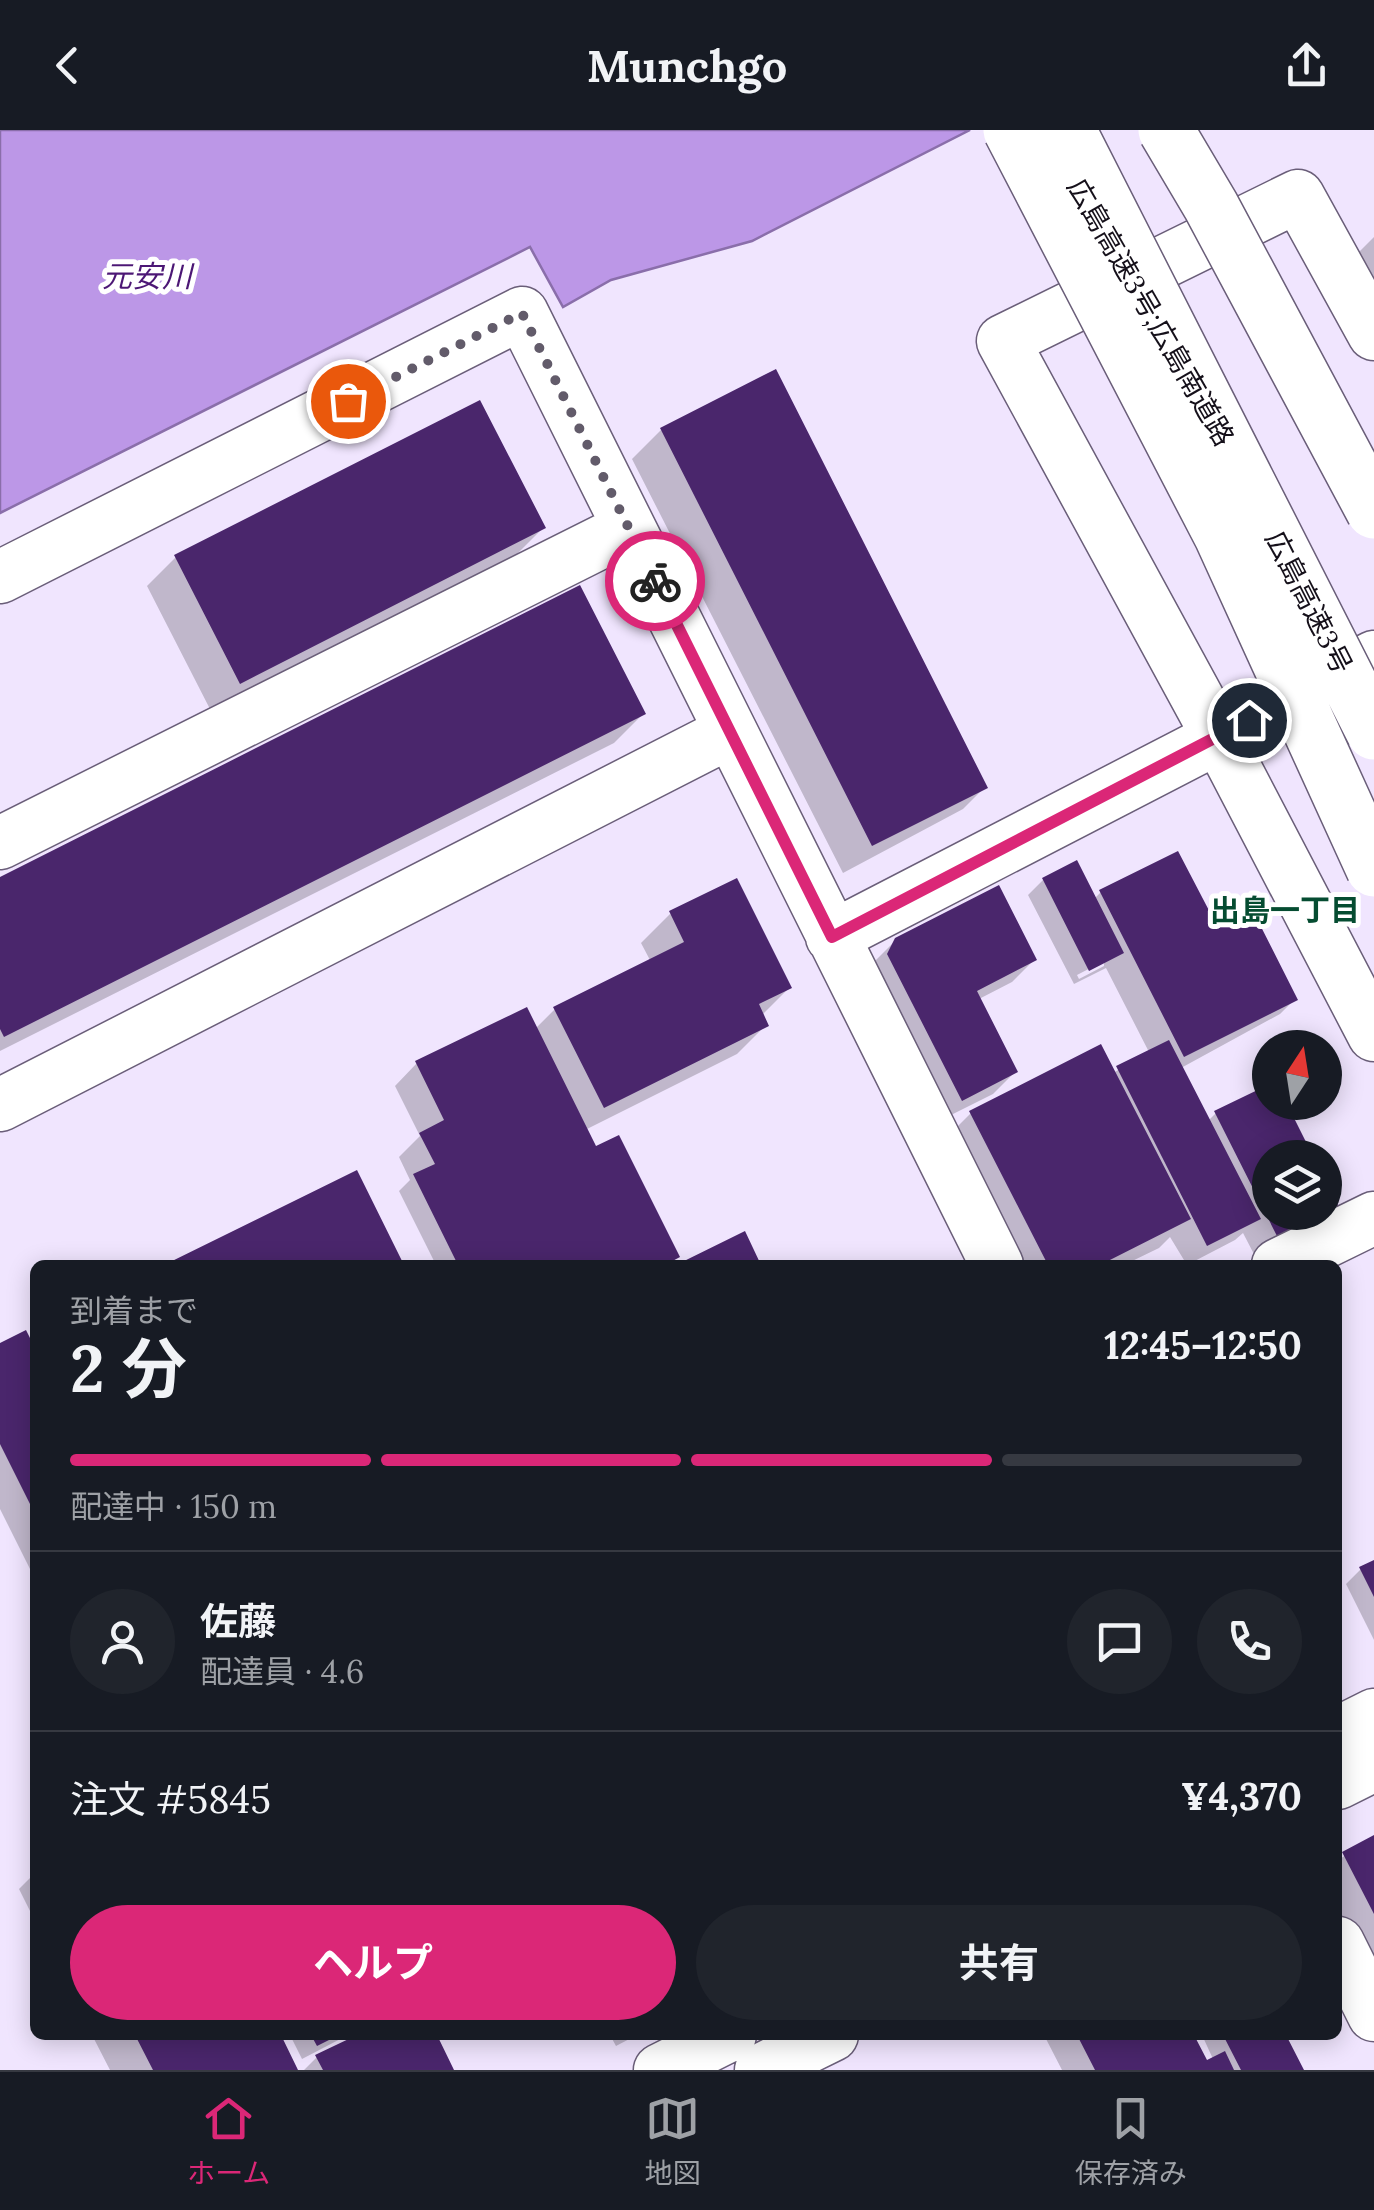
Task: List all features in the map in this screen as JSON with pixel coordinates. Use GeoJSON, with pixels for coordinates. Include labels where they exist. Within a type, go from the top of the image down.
{"type":"FeatureCollection","features":[{"type":"Feature","properties":{"kind":"highway"},"geometry":{"type":"LineString","coordinates":[[1011,130],[1222,536],[1374,869]]}},
{"type":"Feature","properties":{"kind":"highway","name":"広島高速3号;広島南道路"},"geometry":{"type":"LineString","coordinates":[[1046,130],[1244,472]]}},
{"type":"Feature","properties":{"kind":"highway","name":"広島高速3号;広島南道路"},"geometry":{"type":"LineString","coordinates":[[1068,130],[1244,472]]}},
{"type":"Feature","properties":{"kind":"highway"},"geometry":{"type":"LineString","coordinates":[[1166,130],[1211,206],[1374,511]]}},
{"type":"Feature","properties":{"kind":"highway","name":"広島高速3号"},"geometry":{"type":"LineString","coordinates":[[1244,472],[1374,732]]}},
{"type":"Feature","properties":{"kind":"street"},"geometry":{"type":"LineString","coordinates":[[1374,334],[1298,196],[1003,341],[1218,736],[1374,1035]]}},
{"type":"Feature","properties":{"kind":"street"},"geometry":{"type":"LineString","coordinates":[[0,577],[522,313],[994,1260]]}},
{"type":"Feature","properties":{"kind":"street"},"geometry":{"type":"LineString","coordinates":[[0,844],[629,528]]}},
{"type":"Feature","properties":{"kind":"street"},"geometry":{"type":"LineString","coordinates":[[832,937],[1374,657]]}},
{"type":"Feature","properties":{"kind":"street"},"geometry":{"type":"LineString","coordinates":[[0,1105],[730,732]]}},
{"type":"Feature","properties":{"kind":"street"},"geometry":{"type":"LineString","coordinates":[[1288,1260],[1374,1218]]}},
{"type":"Feature","properties":{"kind":"street"},"geometry":{"type":"LineString","coordinates":[[1342,1731],[1374,1714]]}},
{"type":"Feature","properties":{"kind":"street"},"geometry":{"type":"LineString","coordinates":[[1342,1781],[1374,1765]]}},
{"type":"Feature","properties":{"kind":"street"},"geometry":{"type":"LineString","coordinates":[[1342,1951],[1374,2016]]}},
{"type":"Feature","properties":{"kind":"street"},"geometry":{"type":"LineString","coordinates":[[660,2070],[720,2040]]}},
{"type":"Feature","properties":{"kind":"street"},"geometry":{"type":"LineString","coordinates":[[762,2070],[822,2040]]}},
{"type":"Feature","properties":{"kind":"water","name":"元安川"},"geometry":{"type":"Polygon","coordinates":[[[0,130],[970,130],[752,241],[611,280],[563,307],[530,247],[0,513],[0,130]]]}},
{"type":"Feature","properties":{"kind":"building"},"geometry":{"type":"Polygon","coordinates":[[[776,369],[988,788],[872,846],[660,428],[776,369]]]}},
{"type":"Feature","properties":{"kind":"building"},"geometry":{"type":"Polygon","coordinates":[[[480,400],[546,528],[240,684],[174,555],[480,400]]]}},
{"type":"Feature","properties":{"kind":"building"},"geometry":{"type":"Polygon","coordinates":[[[580,585],[646,714],[4,1037],[0,1029],[0,877],[580,585]]]}},
{"type":"Feature","properties":{"kind":"building"},"geometry":{"type":"Polygon","coordinates":[[[1178,851],[1215,922],[1250,905],[1298,1000],[1184,1057],[1099,890],[1178,851]]]}},
{"type":"Feature","properties":{"kind":"building"},"geometry":{"type":"Polygon","coordinates":[[[1077,860],[1124,953],[1089,971],[1042,878],[1077,860]]]}},
{"type":"Feature","properties":{"kind":"building"},"geometry":{"type":"Polygon","coordinates":[[[737,878],[792,988],[759,1004],[769,1026],[604,1108],[553,1007],[684,942],[669,911],[737,878]]]}},
{"type":"Feature","properties":{"kind":"building"},"geometry":{"type":"Polygon","coordinates":[[[999,885],[1037,960],[977,991],[1018,1072],[962,1101],[887,954],[895,938],[999,885]]]}},
{"type":"Feature","properties":{"kind":"building"},"geometry":{"type":"Polygon","coordinates":[[[527,1007],[596,1146],[619,1135],[680,1257],[456,1260],[413,1174],[435,1164],[419,1133],[444,1120],[415,1061],[527,1007]]]}},
{"type":"Feature","properties":{"kind":"building"},"geometry":{"type":"Polygon","coordinates":[[[1169,1040],[1252,1201],[1252,1224],[1207,1246],[1116,1066],[1169,1040]]]}},
{"type":"Feature","properties":{"kind":"building"},"geometry":{"type":"Polygon","coordinates":[[[1101,1044],[1191,1219],[1110,1260],[1045,1260],[969,1111],[1101,1044]]]}},
{"type":"Feature","properties":{"kind":"building"},"geometry":{"type":"Polygon","coordinates":[[[1252,1093],[1252,1120],[1295,1120],[1305,1140],[1252,1140],[1252,1186],[1214,1111],[1252,1093]]]}},
{"type":"Feature","properties":{"kind":"building"},"geometry":{"type":"Polygon","coordinates":[[[357,1170],[402,1260],[174,1260],[357,1170]]]}},
{"type":"Feature","properties":{"kind":"building"},"geometry":{"type":"Polygon","coordinates":[[[1274,1230],[1294,1230],[1278,1238],[1274,1230]]]}},
{"type":"Feature","properties":{"kind":"building"},"geometry":{"type":"Polygon","coordinates":[[[745,1231],[759,1260],[686,1260],[745,1231]]]}},
{"type":"Feature","properties":{"kind":"building"},"geometry":{"type":"Polygon","coordinates":[[[26,1330],[30,1338],[30,1504],[0,1444],[0,1343],[26,1330]]]}},
{"type":"Feature","properties":{"kind":"building"},"geometry":{"type":"Polygon","coordinates":[[[1374,1560],[1374,1597],[1359,1567],[1374,1560]]]}},
{"type":"Feature","properties":{"kind":"building"},"geometry":{"type":"Polygon","coordinates":[[[1374,1835],[1374,1914],[1342,1852],[1374,1835]]]}},
{"type":"Feature","properties":{"kind":"building"},"geometry":{"type":"Polygon","coordinates":[[[138,2040],[283,2040],[298,2070],[153,2070],[138,2040]]]}},
{"type":"Feature","properties":{"kind":"building"},"geometry":{"type":"Polygon","coordinates":[[[346,2040],[439,2040],[454,2070],[323,2070],[315,2055],[346,2040]]]}},
{"type":"Feature","properties":{"kind":"building"},"geometry":{"type":"Polygon","coordinates":[[[1080,2040],[1197,2040],[1207,2060],[1225,2051],[1234,2070],[1095,2070],[1080,2040]]]}},
{"type":"Feature","properties":{"kind":"building"},"geometry":{"type":"Polygon","coordinates":[[[1226,2040],[1289,2040],[1304,2070],[1241,2070],[1226,2040]]]}},
{"type":"Feature","properties":{"kind":"way so far"},"geometry":{"type":"LineString","coordinates":[[348,401],[522,313],[655,581]]}},
{"type":"Feature","properties":{"kind":"district","name":"出島一丁目"},"geometry":{"type":"Point","coordinates":[1285,911]}},
{"type":"Feature","properties":{"kind":"route"},"geometry":{"type":"LineString","coordinates":[[655,581],[832,937],[1249,720]]}}]}
